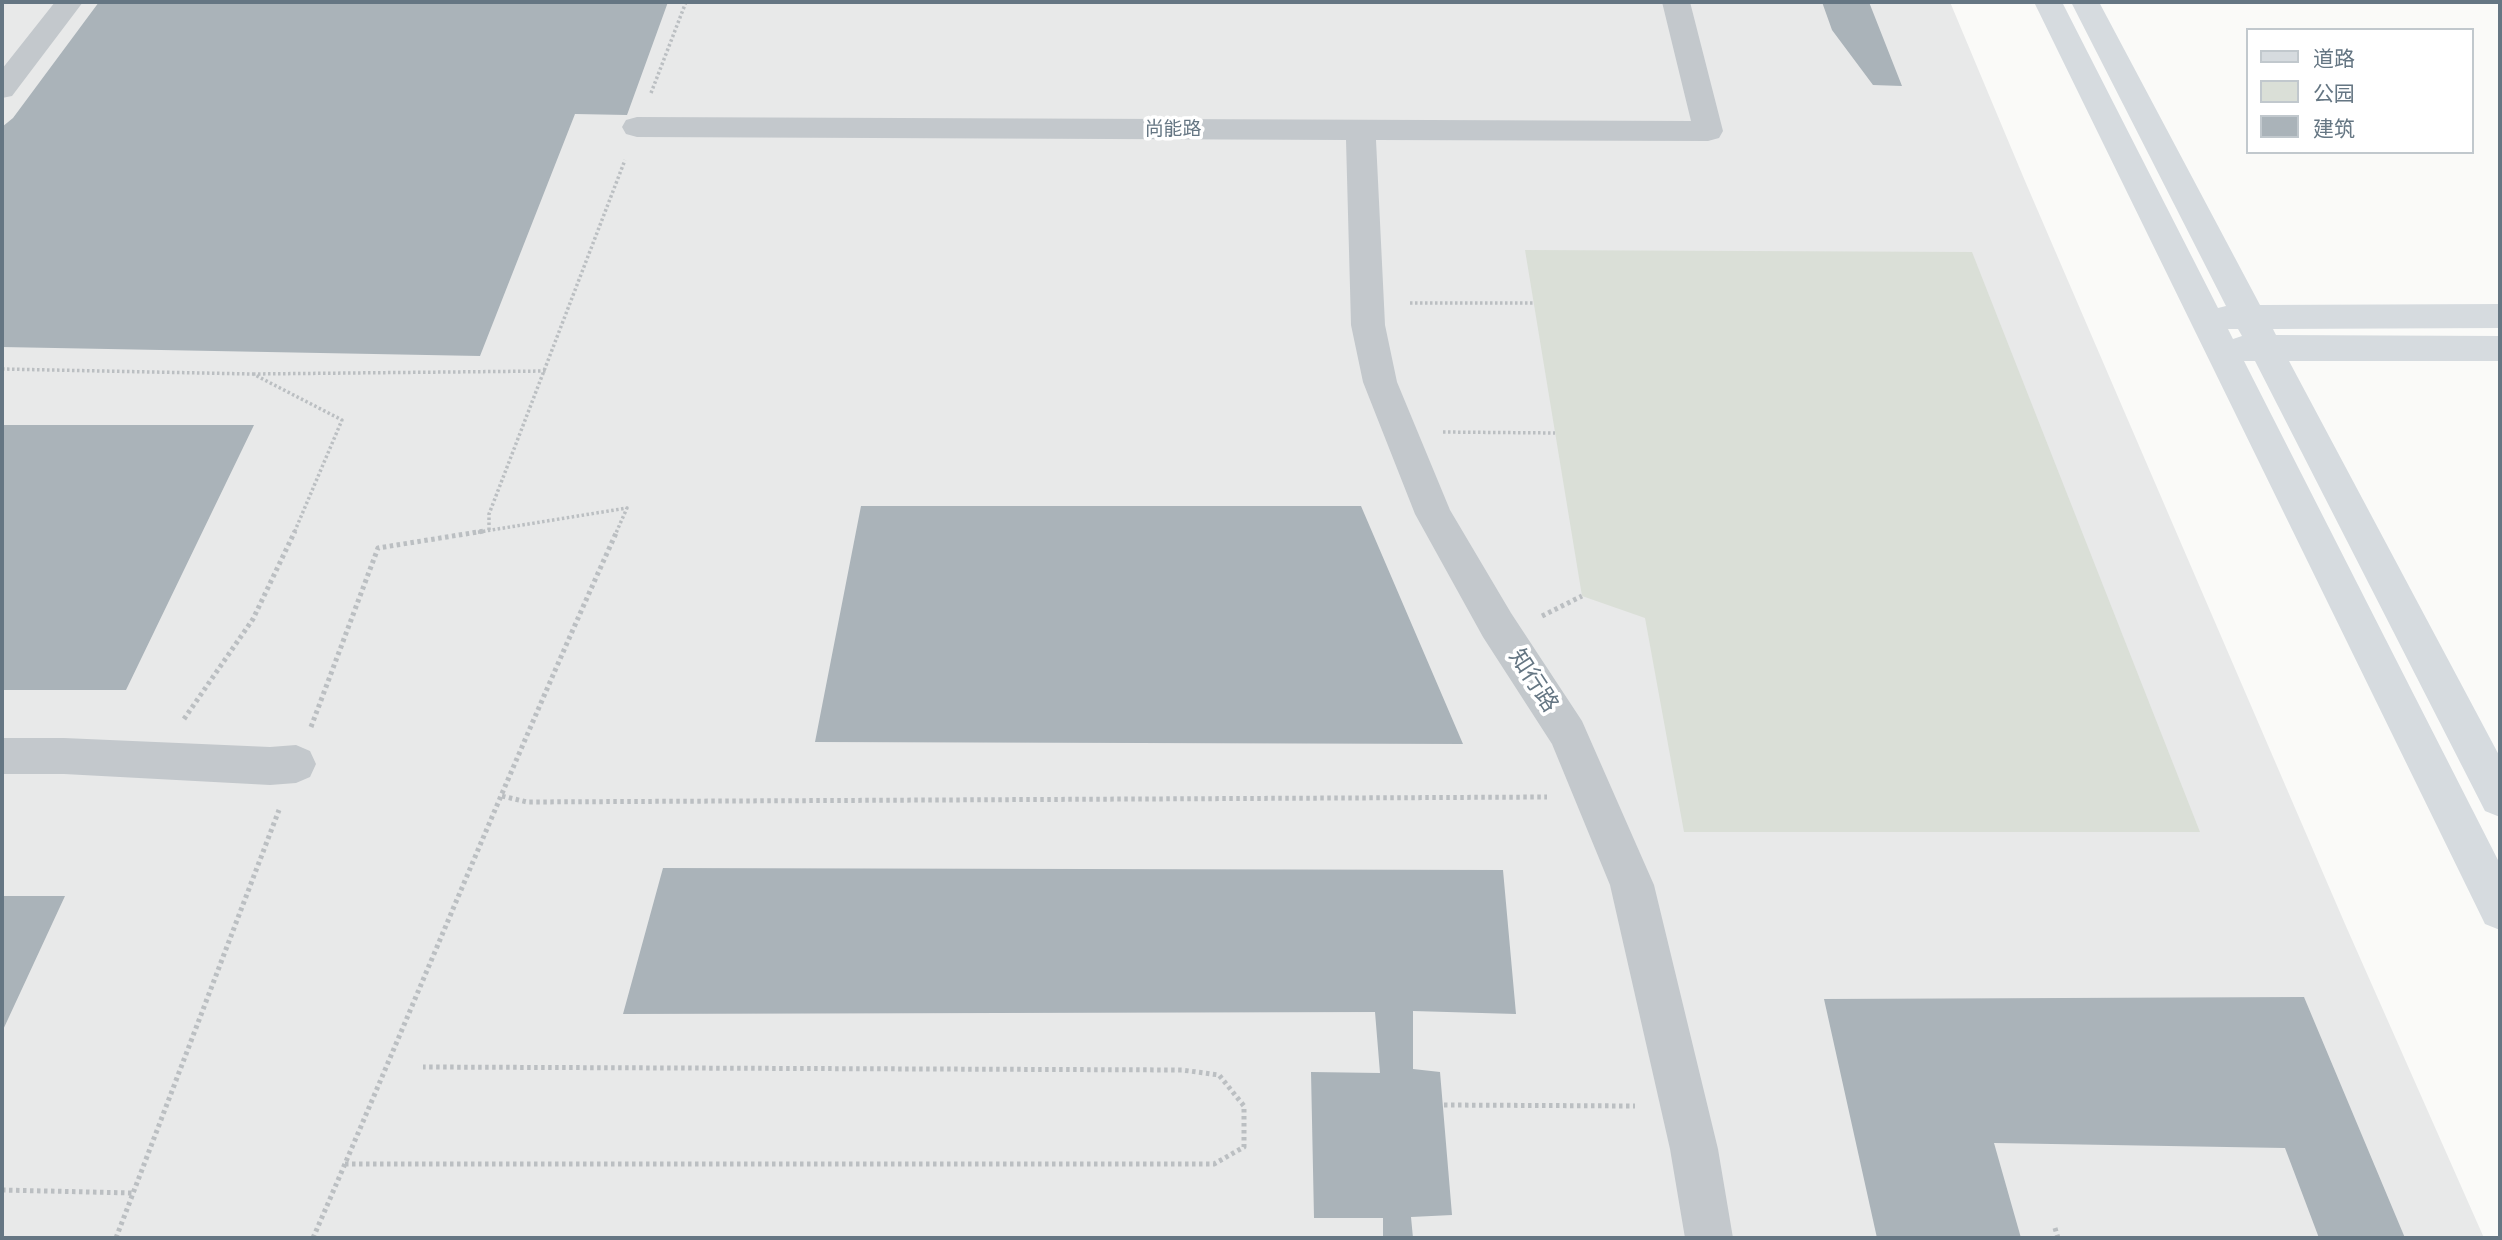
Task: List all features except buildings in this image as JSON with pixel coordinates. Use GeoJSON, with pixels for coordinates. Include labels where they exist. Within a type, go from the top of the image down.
{"type":"FeatureCollection","features":[{"type":"Feature","properties":{"kind":"street"},"geometry":{"type":"LineString","coordinates":[[2,89],[69,2]]}},
{"type":"Feature","properties":{"kind":"street","name":"尚能路"},"geometry":{"type":"LineString","coordinates":[[637,127],[1708,131],[1676,2]]}},
{"type":"Feature","properties":{"kind":"street"},"geometry":{"type":"LineString","coordinates":[[2048,2],[2500,909]]}},
{"type":"Feature","properties":{"kind":"street"},"geometry":{"type":"LineString","coordinates":[[2085,2],[2500,798]]}},
{"type":"Feature","properties":{"kind":"street","name":"知行路"},"geometry":{"type":"LineString","coordinates":[[1361,131],[1368,325],[1380,382],[1433,514],[1497,625],[1568,734],[1632,885],[1684,1106],[1709,1238]]}},
{"type":"Feature","properties":{"kind":"street"},"geometry":{"type":"LineString","coordinates":[[2205,317],[2500,316]]}},
{"type":"Feature","properties":{"kind":"street"},"geometry":{"type":"LineString","coordinates":[[2221,348],[2500,348]]}},
{"type":"Feature","properties":{"kind":"street"},"geometry":{"type":"LineString","coordinates":[[2,755],[64,755],[270,766],[296,764]]}},
{"type":"Feature","properties":{"kind":"path"},"geometry":{"type":"LineString","coordinates":[[489,530],[489,514],[686,2]]}},
{"type":"Feature","properties":{"kind":"path"},"geometry":{"type":"LineString","coordinates":[[1367,303],[1534,303]]}},
{"type":"Feature","properties":{"kind":"path"},"geometry":{"type":"LineString","coordinates":[[2,369],[253,374],[546,371]]}},
{"type":"Feature","properties":{"kind":"path"},"geometry":{"type":"LineString","coordinates":[[177,729],[253,619],[298,526],[342,420],[253,374]]}},
{"type":"Feature","properties":{"kind":"path"},"geometry":{"type":"LineString","coordinates":[[1400,432],[1555,433]]}},
{"type":"Feature","properties":{"kind":"path"},"geometry":{"type":"LineString","coordinates":[[116,1238],[379,548],[627,508],[565,645],[313,1238]]}},
{"type":"Feature","properties":{"kind":"path"},"geometry":{"type":"LineString","coordinates":[[502,796],[527,802],[1595,796]]}},
{"type":"Feature","properties":{"kind":"path"},"geometry":{"type":"LineString","coordinates":[[345,1164],[1214,1164],[1244,1147],[1244,1106],[1219,1074],[1182,1070],[424,1067]]}},
{"type":"Feature","properties":{"kind":"path"},"geometry":{"type":"LineString","coordinates":[[1444,1105],[1684,1106]]}},
{"type":"Feature","properties":{"kind":"path"},"geometry":{"type":"LineString","coordinates":[[2,1189],[133,1193]]}},
{"type":"Feature","properties":{"kind":"path"},"geometry":{"type":"LineString","coordinates":[[2055,1228],[2058,1238]]}},
{"type":"Feature","properties":{"kind":"shaded area"},"geometry":{"type":"Polygon","coordinates":[[[2,2],[1950,2],[2345,924],[2484,1238],[2,1238],[2,2]]]}},
{"type":"Feature","properties":{"kind":"green space"},"geometry":{"type":"Polygon","coordinates":[[[1525,250],[1972,252],[2200,832],[1684,832],[1645,618],[1582,596],[1525,250]]]}}]}
